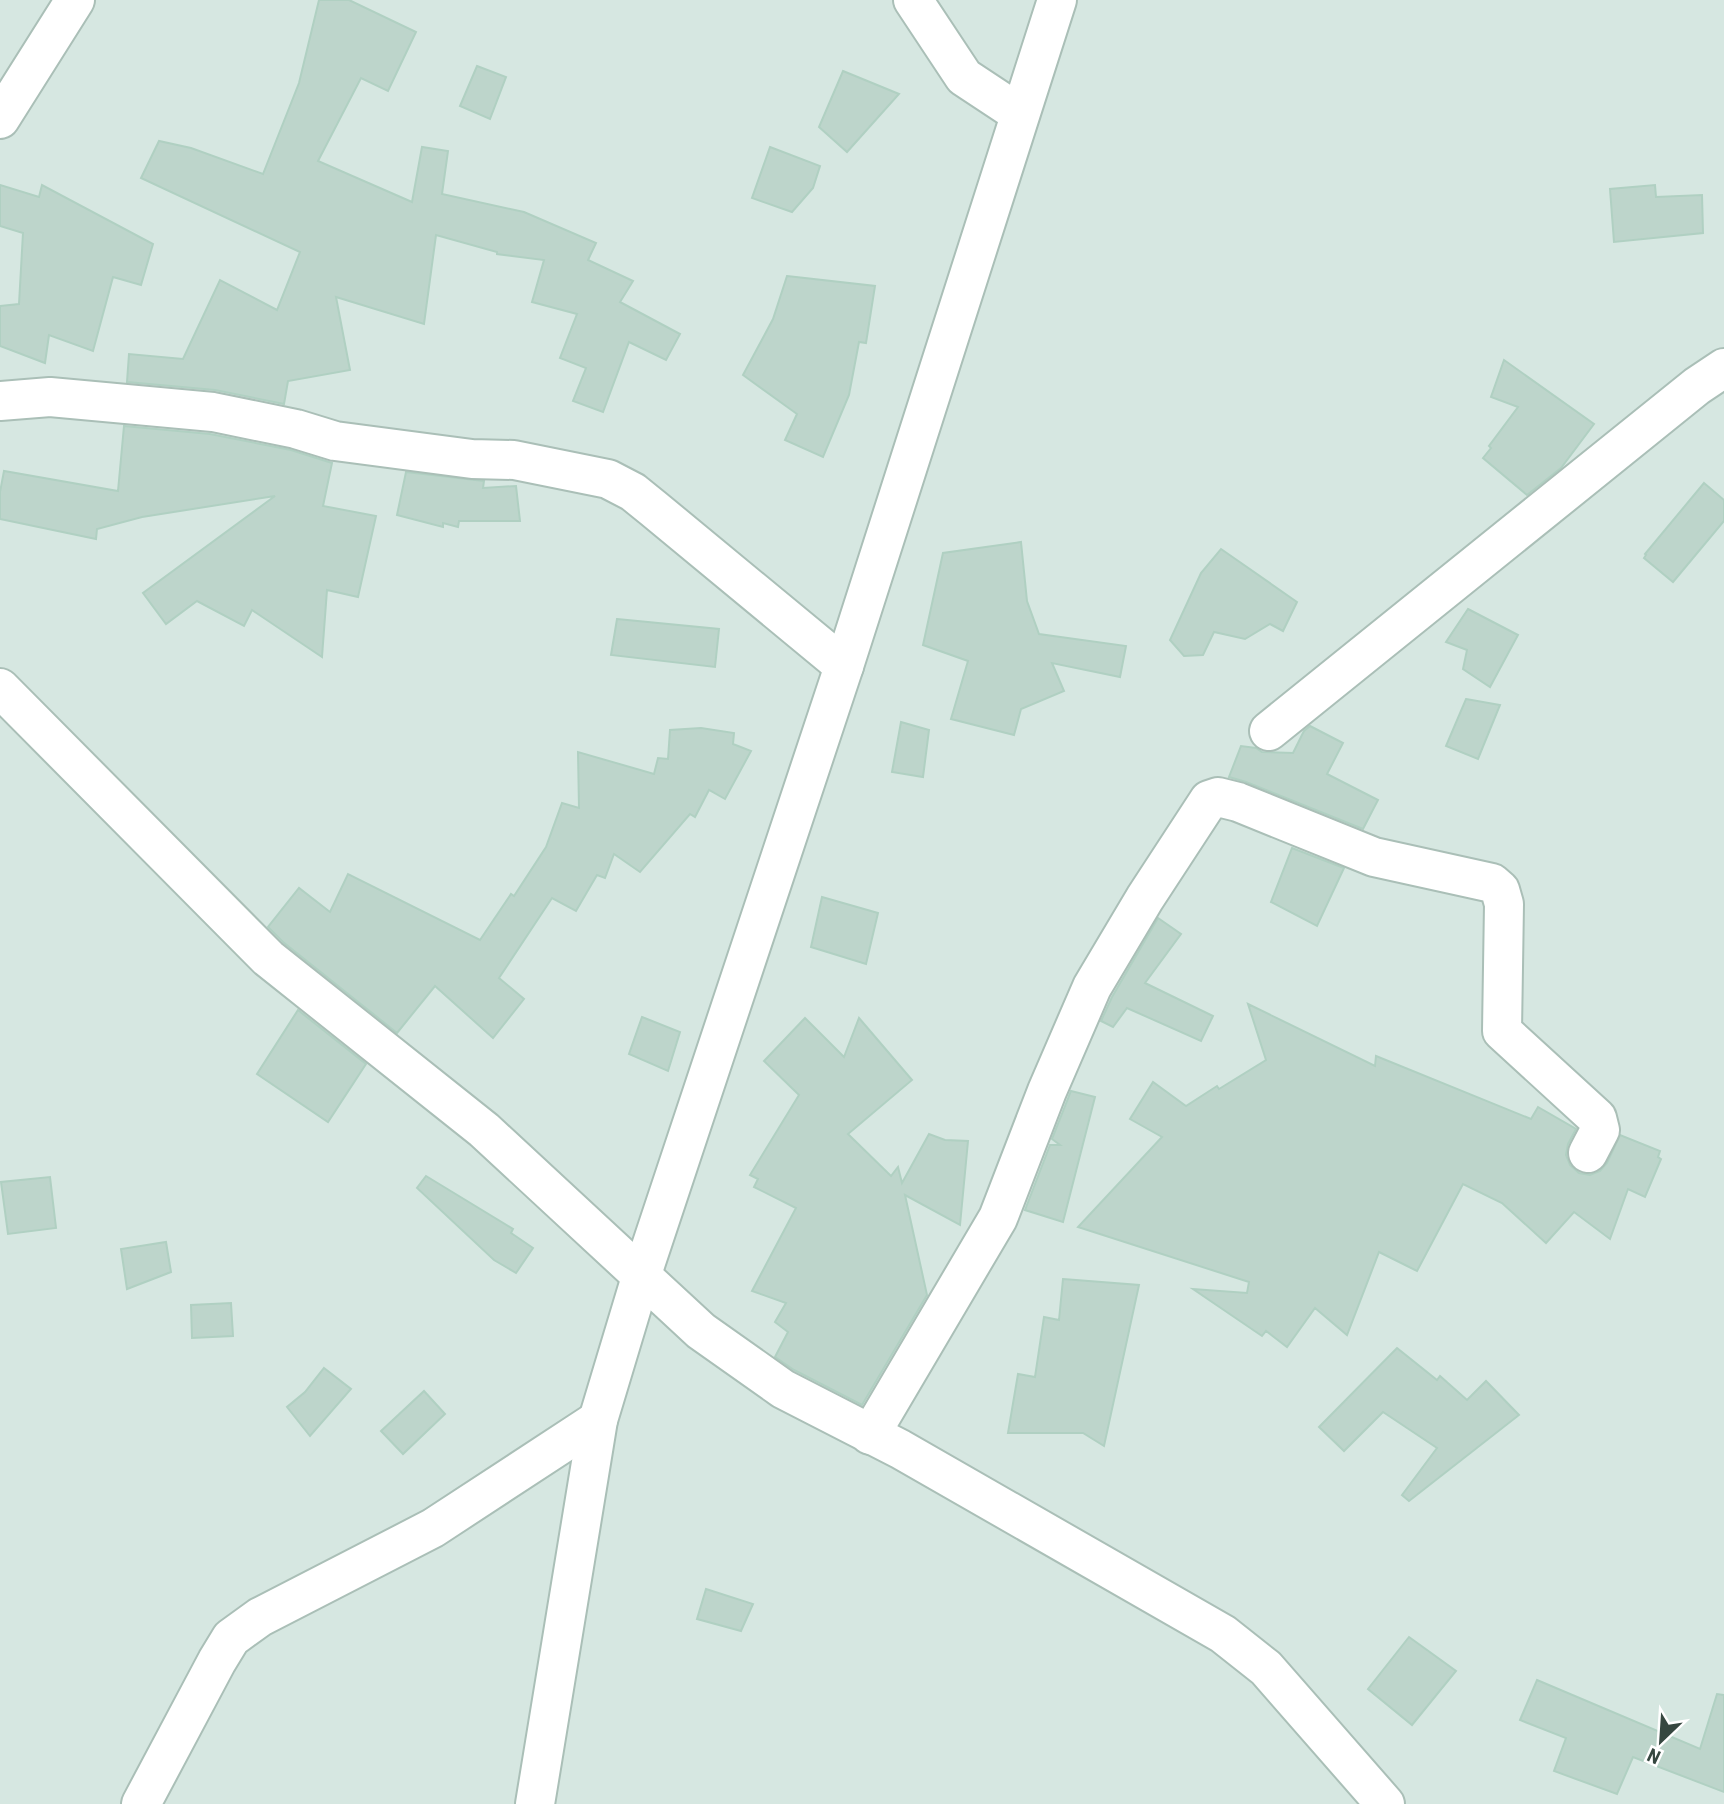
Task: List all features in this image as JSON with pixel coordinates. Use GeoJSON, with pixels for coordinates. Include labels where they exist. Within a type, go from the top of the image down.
{"type":"FeatureCollection","features":[{"type":"Feature","properties":{"kind":"street"},"geometry":{"type":"LineString","coordinates":[[0,118],[75,0]]}},
{"type":"Feature","properties":{"kind":"street"},"geometry":{"type":"LineString","coordinates":[[913,0],[964,77],[1020,114]]}},
{"type":"Feature","properties":{"kind":"street"},"geometry":{"type":"LineString","coordinates":[[535,1804],[598,1420],[641,1277],[844,666],[1057,0]]}},
{"type":"Feature","properties":{"kind":"street"},"geometry":{"type":"LineString","coordinates":[[1269,731],[1697,386],[1724,368]]}},
{"type":"Feature","properties":{"kind":"street"},"geometry":{"type":"LineString","coordinates":[[0,401],[50,397],[213,412],[296,429],[335,442],[472,459],[514,460],[608,479],[633,492],[844,666]]}},
{"type":"Feature","properties":{"kind":"street"},"geometry":{"type":"LineString","coordinates":[[0,688],[268,958],[484,1130],[701,1331],[783,1389],[912,1455],[1223,1634],[1266,1668],[1385,1804]]}},
{"type":"Feature","properties":{"kind":"street"},"geometry":{"type":"LineString","coordinates":[[870,1435],[999,1218],[1047,1091],[1093,987],[1145,898],[1212,798],[1223,798],[1263,811],[1374,858],[1492,883],[1500,890],[1504,904],[1502,1031],[1597,1118],[1600,1130],[1588,1153]]}},
{"type":"Feature","properties":{"kind":"street"},"geometry":{"type":"LineString","coordinates":[[141,1804],[231,1638],[260,1618],[433,1528],[598,1420]]}},
{"type":"Feature","properties":{"kind":"shaded area"},"geometry":{"type":"Polygon","coordinates":[[[0,0],[1724,0],[1724,1804],[0,1804],[0,0]]]}},
{"type":"Feature","properties":{"kind":"building"},"geometry":{"type":"Polygon","coordinates":[[[319,0],[349,0],[416,32],[388,91],[361,78],[318,161],[412,202],[422,147],[448,151],[442,194],[524,212],[596,243],[588,260],[633,281],[620,302],[680,334],[666,360],[629,342],[603,412],[573,401],[586,368],[560,358],[577,314],[532,302],[544,260],[497,254],[436,235],[424,324],[336,297],[350,370],[288,381],[284,404],[215,390],[127,382],[129,354],[183,359],[220,280],[277,310],[300,252],[141,178],[159,141],[191,148],[263,174],[299,83],[319,0]]]}},
{"type":"Feature","properties":{"kind":"building"},"geometry":{"type":"Polygon","coordinates":[[[477,66],[506,77],[490,119],[460,106],[477,66]]]}},
{"type":"Feature","properties":{"kind":"building"},"geometry":{"type":"Polygon","coordinates":[[[843,71],[899,94],[847,152],[819,127],[843,71]]]}},
{"type":"Feature","properties":{"kind":"building"},"geometry":{"type":"Polygon","coordinates":[[[770,147],[820,166],[813,188],[792,212],[752,198],[770,147]]]}},
{"type":"Feature","properties":{"kind":"building"},"geometry":{"type":"Polygon","coordinates":[[[0,185],[39,197],[42,185],[153,244],[141,285],[113,277],[93,351],[49,335],[45,363],[0,346],[0,306],[19,304],[23,233],[0,226],[0,185]]]}},
{"type":"Feature","properties":{"kind":"building"},"geometry":{"type":"Polygon","coordinates":[[[1655,185],[1656,197],[1702,195],[1703,233],[1614,242],[1610,189],[1655,185]]]}},
{"type":"Feature","properties":{"kind":"building"},"geometry":{"type":"Polygon","coordinates":[[[787,276],[875,286],[866,343],[859,342],[849,395],[823,457],[785,440],[797,414],[743,375],[773,319],[787,276]]]}},
{"type":"Feature","properties":{"kind":"building"},"geometry":{"type":"Polygon","coordinates":[[[1504,360],[1594,424],[1561,468],[1527,495],[1483,458],[1518,407],[1491,397],[1504,360]]]}},
{"type":"Feature","properties":{"kind":"building"},"geometry":{"type":"Polygon","coordinates":[[[124,426],[210,434],[291,450],[332,463],[323,506],[376,516],[358,597],[327,590],[322,657],[252,610],[244,626],[197,601],[166,624],[143,593],[275,496],[142,517],[97,529],[96,539],[0,519],[0,492],[4,471],[118,491],[124,426]]]}},
{"type":"Feature","properties":{"kind":"building"},"geometry":{"type":"Polygon","coordinates":[[[406,472],[484,481],[483,488],[516,486],[520,521],[459,521],[458,527],[443,523],[443,527],[397,515],[406,472]]]}},
{"type":"Feature","properties":{"kind":"building"},"geometry":{"type":"Polygon","coordinates":[[[1704,483],[1724,500],[1724,521],[1673,582],[1644,558],[1645,554],[1704,483]]]}},
{"type":"Feature","properties":{"kind":"building"},"geometry":{"type":"Polygon","coordinates":[[[1021,542],[1027,601],[1039,634],[1126,646],[1120,677],[1052,663],[1064,691],[1021,709],[1014,735],[951,719],[968,661],[923,645],[943,553],[1021,542]]]}},
{"type":"Feature","properties":{"kind":"building"},"geometry":{"type":"Polygon","coordinates":[[[1221,549],[1297,602],[1283,631],[1270,624],[1245,639],[1214,632],[1203,655],[1184,656],[1170,640],[1201,573],[1221,549]]]}},
{"type":"Feature","properties":{"kind":"building"},"geometry":{"type":"Polygon","coordinates":[[[1468,609],[1518,635],[1490,687],[1463,669],[1467,650],[1446,642],[1468,609]]]}},
{"type":"Feature","properties":{"kind":"building"},"geometry":{"type":"Polygon","coordinates":[[[617,619],[719,629],[715,667],[611,655],[617,619]]]}},
{"type":"Feature","properties":{"kind":"building"},"geometry":{"type":"Polygon","coordinates":[[[1466,699],[1500,705],[1478,759],[1446,746],[1466,699]]]}},
{"type":"Feature","properties":{"kind":"building"},"geometry":{"type":"Polygon","coordinates":[[[901,722],[929,730],[923,777],[892,772],[901,722]]]}},
{"type":"Feature","properties":{"kind":"building"},"geometry":{"type":"Polygon","coordinates":[[[1310,726],[1343,743],[1327,774],[1378,800],[1363,829],[1229,777],[1241,746],[1256,748],[1262,752],[1293,753],[1304,731],[1310,726]]]}},
{"type":"Feature","properties":{"kind":"building"},"geometry":{"type":"Polygon","coordinates":[[[701,728],[734,733],[733,744],[751,751],[725,799],[709,790],[695,817],[690,814],[640,872],[614,854],[605,878],[597,875],[576,911],[552,898],[499,978],[524,999],[493,1038],[435,986],[397,1033],[268,927],[299,888],[330,912],[348,874],[480,940],[511,894],[514,896],[546,847],[562,803],[579,808],[578,752],[654,774],[658,758],[668,759],[670,730],[701,728]]]}},
{"type":"Feature","properties":{"kind":"building"},"geometry":{"type":"Polygon","coordinates":[[[1292,848],[1344,868],[1317,926],[1271,902],[1292,848]]]}},
{"type":"Feature","properties":{"kind":"building"},"geometry":{"type":"Polygon","coordinates":[[[822,897],[878,913],[866,964],[811,947],[822,897]]]}},
{"type":"Feature","properties":{"kind":"building"},"geometry":{"type":"Polygon","coordinates":[[[1158,918],[1181,934],[1145,983],[1213,1016],[1201,1041],[1127,1008],[1113,1027],[1101,1021],[1158,918]]]}},
{"type":"Feature","properties":{"kind":"building"},"geometry":{"type":"Polygon","coordinates":[[[1248,1004],[1375,1066],[1376,1056],[1531,1119],[1538,1107],[1576,1129],[1566,1155],[1570,1165],[1579,1173],[1590,1175],[1600,1171],[1607,1163],[1620,1135],[1660,1151],[1658,1157],[1661,1159],[1645,1197],[1628,1189],[1610,1239],[1574,1212],[1546,1243],[1502,1203],[1463,1184],[1417,1271],[1379,1252],[1347,1335],[1315,1308],[1287,1347],[1266,1331],[1262,1336],[1193,1289],[1247,1293],[1249,1282],[1078,1227],[1162,1137],[1130,1119],[1153,1082],[1186,1106],[1266,1060],[1248,1004]]]}},
{"type":"Feature","properties":{"kind":"building"},"geometry":{"type":"Polygon","coordinates":[[[298,1010],[366,1064],[328,1122],[257,1074],[298,1010]]]}},
{"type":"Feature","properties":{"kind":"building"},"geometry":{"type":"Polygon","coordinates":[[[642,1017],[680,1032],[668,1071],[629,1054],[642,1017]]]}},
{"type":"Feature","properties":{"kind":"building"},"geometry":{"type":"Polygon","coordinates":[[[805,1018],[844,1057],[859,1018],[912,1080],[848,1134],[891,1176],[898,1167],[902,1183],[929,1134],[945,1140],[968,1141],[960,1225],[905,1195],[927,1295],[862,1405],[794,1370],[775,1357],[788,1332],[775,1322],[786,1303],[752,1291],[796,1208],[754,1187],[758,1179],[750,1175],[799,1095],[764,1061],[805,1018]]]}},
{"type":"Feature","properties":{"kind":"building"},"geometry":{"type":"Polygon","coordinates":[[[1071,1091],[1095,1097],[1063,1222],[1025,1210],[1050,1145],[1060,1145],[1052,1139],[1071,1091]]]}},
{"type":"Feature","properties":{"kind":"building"},"geometry":{"type":"Polygon","coordinates":[[[426,1176],[513,1229],[511,1233],[533,1248],[516,1273],[494,1260],[417,1188],[426,1176]]]}},
{"type":"Feature","properties":{"kind":"building"},"geometry":{"type":"Polygon","coordinates":[[[50,1177],[56,1228],[8,1234],[1,1182],[50,1177]]]}},
{"type":"Feature","properties":{"kind":"building"},"geometry":{"type":"Polygon","coordinates":[[[166,1242],[171,1272],[127,1289],[121,1249],[166,1242]]]}},
{"type":"Feature","properties":{"kind":"building"},"geometry":{"type":"Polygon","coordinates":[[[1063,1279],[1139,1285],[1104,1446],[1083,1433],[1008,1433],[1018,1374],[1035,1377],[1044,1317],[1059,1320],[1063,1279]]]}},
{"type":"Feature","properties":{"kind":"building"},"geometry":{"type":"Polygon","coordinates":[[[231,1303],[233,1336],[192,1338],[191,1305],[231,1303]]]}},
{"type":"Feature","properties":{"kind":"building"},"geometry":{"type":"Polygon","coordinates":[[[1397,1348],[1437,1380],[1440,1376],[1467,1400],[1486,1381],[1519,1415],[1409,1501],[1402,1495],[1437,1448],[1383,1412],[1344,1451],[1319,1427],[1397,1348]]]}},
{"type":"Feature","properties":{"kind":"building"},"geometry":{"type":"Polygon","coordinates":[[[324,1368],[351,1389],[310,1436],[287,1407],[305,1392],[324,1368]]]}},
{"type":"Feature","properties":{"kind":"building"},"geometry":{"type":"Polygon","coordinates":[[[424,1391],[445,1414],[403,1454],[381,1431],[424,1391]]]}},
{"type":"Feature","properties":{"kind":"building"},"geometry":{"type":"Polygon","coordinates":[[[706,1589],[753,1604],[741,1631],[697,1619],[706,1589]]]}},
{"type":"Feature","properties":{"kind":"building"},"geometry":{"type":"Polygon","coordinates":[[[1409,1637],[1456,1671],[1412,1725],[1368,1689],[1409,1637]]]}},
{"type":"Feature","properties":{"kind":"building"},"geometry":{"type":"Polygon","coordinates":[[[1537,1680],[1700,1749],[1717,1694],[1724,1695],[1724,1792],[1633,1757],[1617,1794],[1554,1771],[1566,1738],[1520,1720],[1537,1680]]]}}]}
